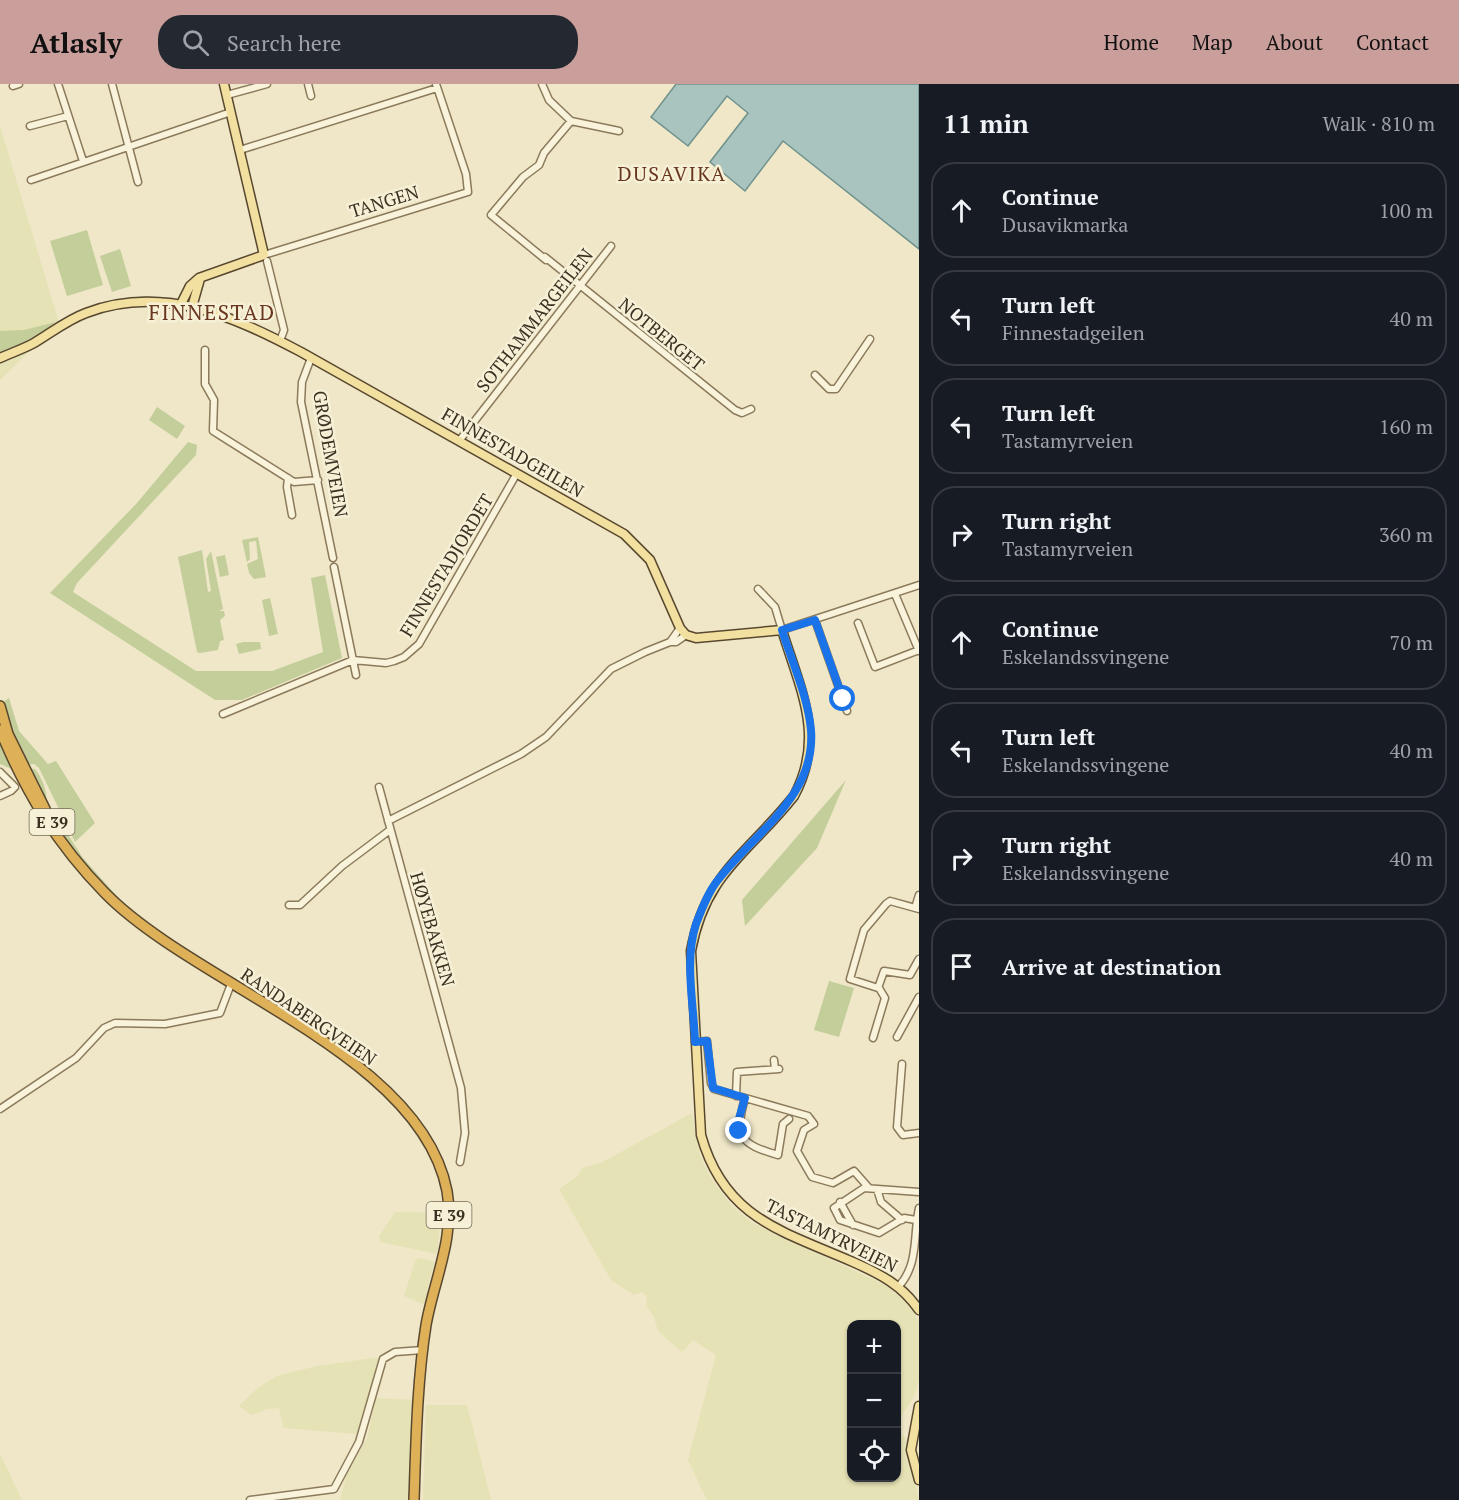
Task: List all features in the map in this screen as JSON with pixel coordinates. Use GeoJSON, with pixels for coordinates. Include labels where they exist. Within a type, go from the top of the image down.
{"type":"FeatureCollection","features":[{"type":"Feature","properties":{"kind":"highway","name":"RANDABERGVEIEN"},"geometry":{"type":"LineString","coordinates":[[0,706],[8,734],[25,774],[51,820],[80,860],[124,909]]}},
{"type":"Feature","properties":{"kind":"highway","name":"RANDABERGVEIEN"},"geometry":{"type":"LineString","coordinates":[[0,730],[25,788],[47,824],[105,893],[172,947],[331,1047],[368,1075],[411,1119],[433,1153],[445,1183],[449,1222],[423,1350],[414,1500]]}},
{"type":"Feature","properties":{"kind":"main road"},"geometry":{"type":"LineString","coordinates":[[224,84],[266,258]]}},
{"type":"Feature","properties":{"kind":"main road","name":"TANGEN"},"geometry":{"type":"LineString","coordinates":[[202,276],[266,258]]}},
{"type":"Feature","properties":{"kind":"main road"},"geometry":{"type":"LineString","coordinates":[[181,304],[193,283],[202,276]]}},
{"type":"Feature","properties":{"kind":"main road"},"geometry":{"type":"LineString","coordinates":[[192,307],[202,276]]}},
{"type":"Feature","properties":{"kind":"main road","name":"FINNESTADGEILEN"},"geometry":{"type":"LineString","coordinates":[[2,356],[34,343],[77,317],[106,306],[144,301],[181,304],[240,321],[312,358],[624,534],[640,547],[654,567],[683,632]]}},
{"type":"Feature","properties":{"kind":"main road"},"geometry":{"type":"LineString","coordinates":[[683,632],[702,638],[782,630]]}},
{"type":"Feature","properties":{"kind":"main road","name":"TASTAMYRVEIEN"},"geometry":{"type":"LineString","coordinates":[[782,630],[808,715],[811,731],[809,758],[794,796],[717,880],[696,927],[691,951],[700,1135],[707,1158],[729,1193],[765,1223],[881,1274],[899,1286],[919,1310]]}},
{"type":"Feature","properties":{"kind":"main road"},"geometry":{"type":"LineString","coordinates":[[919,1406],[911,1449],[919,1480]]}},
{"type":"Feature","properties":{"kind":"street"},"geometry":{"type":"LineString","coordinates":[[58,84],[83,161]]}},
{"type":"Feature","properties":{"kind":"street"},"geometry":{"type":"LineString","coordinates":[[112,84],[138,182]]}},
{"type":"Feature","properties":{"kind":"street"},"geometry":{"type":"LineString","coordinates":[[227,95],[267,84]]}},
{"type":"Feature","properties":{"kind":"street"},"geometry":{"type":"LineString","coordinates":[[308,84],[311,96]]}},
{"type":"Feature","properties":{"kind":"street"},"geometry":{"type":"LineString","coordinates":[[542,84],[549,100],[571,121],[619,130]]}},
{"type":"Feature","properties":{"kind":"street"},"geometry":{"type":"LineString","coordinates":[[240,150],[437,86]]}},
{"type":"Feature","properties":{"kind":"street","name":"TANGEN"},"geometry":{"type":"LineString","coordinates":[[266,258],[468,192],[466,174],[437,86]]}},
{"type":"Feature","properties":{"kind":"street"},"geometry":{"type":"LineString","coordinates":[[31,180],[79,166],[83,161],[231,112]]}},
{"type":"Feature","properties":{"kind":"street"},"geometry":{"type":"LineString","coordinates":[[30,126],[68,116]]}},
{"type":"Feature","properties":{"kind":"street","name":"NOTBERGET"},"geometry":{"type":"LineString","coordinates":[[571,121],[544,153],[539,165],[523,177],[491,215],[545,257],[554,268],[566,274],[730,407],[742,413],[751,409]]}},
{"type":"Feature","properties":{"kind":"street","name":"SOTHAMMARGEILEN"},"geometry":{"type":"LineString","coordinates":[[459,441],[611,246]]}},
{"type":"Feature","properties":{"kind":"street"},"geometry":{"type":"LineString","coordinates":[[266,258],[284,330],[280,341]]}},
{"type":"Feature","properties":{"kind":"street"},"geometry":{"type":"LineString","coordinates":[[815,375],[829,389],[836,389],[870,339]]}},
{"type":"Feature","properties":{"kind":"street"},"geometry":{"type":"LineString","coordinates":[[205,350],[204,384],[214,400],[213,431],[300,484],[318,480]]}},
{"type":"Feature","properties":{"kind":"street","name":"GRØDEMVEIEN"},"geometry":{"type":"LineString","coordinates":[[312,358],[302,382],[301,402],[333,558]]}},
{"type":"Feature","properties":{"kind":"street","name":"FINNESTADJORDET"},"geometry":{"type":"LineString","coordinates":[[223,714],[353,660],[386,663],[404,657],[419,644],[517,473]]}},
{"type":"Feature","properties":{"kind":"street"},"geometry":{"type":"LineString","coordinates":[[288,478],[287,487],[292,515]]}},
{"type":"Feature","properties":{"kind":"street"},"geometry":{"type":"LineString","coordinates":[[334,567],[356,675]]}},
{"type":"Feature","properties":{"kind":"street"},"geometry":{"type":"LineString","coordinates":[[758,589],[775,607],[782,630],[919,585]]}},
{"type":"Feature","properties":{"kind":"street"},"geometry":{"type":"LineString","coordinates":[[858,623],[875,667],[919,651],[895,594]]}},
{"type":"Feature","properties":{"kind":"street"},"geometry":{"type":"LineString","coordinates":[[815,620],[847,711]]}},
{"type":"Feature","properties":{"kind":"street"},"geometry":{"type":"LineString","coordinates":[[388,821],[521,754],[546,737],[611,669],[670,642],[676,642],[683,632]]}},
{"type":"Feature","properties":{"kind":"street"},"geometry":{"type":"LineString","coordinates":[[0,772],[15,787],[11,792],[0,796]]}},
{"type":"Feature","properties":{"kind":"street"},"geometry":{"type":"LineString","coordinates":[[289,905],[300,905],[342,866],[390,830],[379,787]]}},
{"type":"Feature","properties":{"kind":"street","name":"HØYEBAKKEN"},"geometry":{"type":"LineString","coordinates":[[390,830],[461,1088],[465,1133],[460,1162]]}},
{"type":"Feature","properties":{"kind":"street"},"geometry":{"type":"LineString","coordinates":[[873,1038],[885,998],[879,988],[850,980],[864,930],[888,902],[917,908],[919,895]]}},
{"type":"Feature","properties":{"kind":"street"},"geometry":{"type":"LineString","coordinates":[[879,988],[884,971],[910,975],[919,959]]}},
{"type":"Feature","properties":{"kind":"street"},"geometry":{"type":"LineString","coordinates":[[0,1109],[76,1058],[104,1028],[115,1023],[165,1024],[220,1013],[231,984]]}},
{"type":"Feature","properties":{"kind":"street"},"geometry":{"type":"LineString","coordinates":[[897,1037],[919,998]]}},
{"type":"Feature","properties":{"kind":"street"},"geometry":{"type":"LineString","coordinates":[[695,1042],[707,1041],[711,1086],[736,1096],[808,1116],[814,1124],[804,1130],[797,1151],[812,1177],[833,1183],[854,1171],[869,1188]]}},
{"type":"Feature","properties":{"kind":"street"},"geometry":{"type":"LineString","coordinates":[[736,1096],[737,1072],[777,1069],[774,1060]]}},
{"type":"Feature","properties":{"kind":"street"},"geometry":{"type":"LineString","coordinates":[[902,1064],[897,1127],[903,1135],[919,1134]]}},
{"type":"Feature","properties":{"kind":"street"},"geometry":{"type":"LineString","coordinates":[[745,1098],[738,1122],[739,1131],[747,1144],[755,1148],[778,1155],[783,1124],[789,1119]]}},
{"type":"Feature","properties":{"kind":"street"},"geometry":{"type":"LineString","coordinates":[[916,1220],[905,1218],[880,1233],[840,1221],[834,1208],[861,1189],[919,1192]]}},
{"type":"Feature","properties":{"kind":"street"},"geometry":{"type":"LineString","coordinates":[[877,1189],[884,1205],[902,1220]]}},
{"type":"Feature","properties":{"kind":"street"},"geometry":{"type":"LineString","coordinates":[[899,1286],[911,1270],[917,1248],[916,1220],[919,1208]]}},
{"type":"Feature","properties":{"kind":"street"},"geometry":{"type":"LineString","coordinates":[[250,1500],[334,1489],[359,1442],[383,1359],[395,1352],[423,1350]]}},
{"type":"Feature","properties":{"kind":"shaded area"},"geometry":{"type":"Polygon","coordinates":[[[0,126],[59,323],[0,380],[0,126]]]}},
{"type":"Feature","properties":{"kind":"shaded area"},"geometry":{"type":"Polygon","coordinates":[[[692,1113],[700,1155],[709,1175],[730,1204],[751,1222],[887,1286],[910,1305],[919,1323],[919,1380],[914,1397],[901,1416],[901,1320],[847,1320],[847,1482],[901,1482],[901,1433],[907,1440],[919,1500],[707,1500],[688,1460],[716,1355],[693,1340],[682,1352],[658,1331],[654,1317],[646,1305],[647,1296],[642,1292],[634,1295],[611,1280],[559,1189],[577,1177],[582,1168],[601,1163],[692,1113]]]}},
{"type":"Feature","properties":{"kind":"shaded area"},"geometry":{"type":"Polygon","coordinates":[[[395,1212],[441,1213],[437,1254],[381,1242],[379,1236],[395,1212]]]}},
{"type":"Feature","properties":{"kind":"shaded area"},"geometry":{"type":"Polygon","coordinates":[[[419,1258],[435,1262],[428,1284],[427,1299],[423,1304],[404,1296],[415,1261],[419,1258]]]}},
{"type":"Feature","properties":{"kind":"shaded area"},"geometry":{"type":"Polygon","coordinates":[[[381,1357],[359,1432],[355,1434],[285,1428],[279,1408],[266,1409],[252,1415],[239,1406],[259,1387],[277,1376],[317,1366],[381,1357]]]}},
{"type":"Feature","properties":{"kind":"shaded area"},"geometry":{"type":"Polygon","coordinates":[[[376,1398],[414,1400],[409,1500],[340,1500],[348,1471],[367,1439],[376,1398]]]}},
{"type":"Feature","properties":{"kind":"shaded area"},"geometry":{"type":"Polygon","coordinates":[[[426,1405],[467,1405],[491,1500],[423,1500],[426,1405]]]}},
{"type":"Feature","properties":{"kind":"shaded area"},"geometry":{"type":"Polygon","coordinates":[[[0,1454],[22,1500],[0,1500],[0,1454]]]}},
{"type":"Feature","properties":{"kind":"green space"},"geometry":{"type":"Polygon","coordinates":[[[87,230],[103,285],[67,296],[50,241],[87,230]]]}},
{"type":"Feature","properties":{"kind":"green space"},"geometry":{"type":"Polygon","coordinates":[[[120,249],[131,286],[112,292],[100,256],[120,249]]]}},
{"type":"Feature","properties":{"kind":"green space"},"geometry":{"type":"Polygon","coordinates":[[[144,296],[173,298],[114,301],[61,320],[107,301],[144,296]]]}},
{"type":"Feature","properties":{"kind":"green space"},"geometry":{"type":"Polygon","coordinates":[[[56,322],[32,340],[0,353],[0,331],[24,330],[56,322]]]}},
{"type":"Feature","properties":{"kind":"green space"},"geometry":{"type":"Polygon","coordinates":[[[157,407],[185,426],[177,439],[149,420],[157,407]]]}},
{"type":"Feature","properties":{"kind":"green space"},"geometry":{"type":"Polygon","coordinates":[[[188,442],[197,445],[196,455],[77,583],[73,592],[196,671],[272,671],[323,652],[311,578],[325,575],[342,658],[242,700],[215,700],[50,593],[137,503],[188,442]]]}},
{"type":"Feature","properties":{"kind":"green space"},"geometry":{"type":"Polygon","coordinates":[[[258,537],[266,577],[254,579],[249,573],[247,564],[258,559],[256,541],[249,542],[250,559],[247,562],[242,540],[258,537]]]}},
{"type":"Feature","properties":{"kind":"green space"},"geometry":{"type":"Polygon","coordinates":[[[202,550],[208,592],[211,591],[206,559],[211,551],[223,609],[219,611],[224,611],[225,616],[220,620],[224,640],[220,641],[218,650],[200,653],[197,652],[178,557],[202,550]]]}},
{"type":"Feature","properties":{"kind":"green space"},"geometry":{"type":"Polygon","coordinates":[[[225,555],[229,575],[220,577],[216,557],[225,555]]]}},
{"type":"Feature","properties":{"kind":"green space"},"geometry":{"type":"Polygon","coordinates":[[[270,598],[278,634],[269,636],[262,600],[270,598]]]}},
{"type":"Feature","properties":{"kind":"green space"},"geometry":{"type":"Polygon","coordinates":[[[260,642],[261,649],[239,654],[236,644],[260,642]]]}},
{"type":"Feature","properties":{"kind":"green space"},"geometry":{"type":"Polygon","coordinates":[[[9,698],[19,731],[48,764],[56,761],[95,823],[75,842],[39,768],[34,764],[24,765],[13,740],[3,702],[9,698]]]}},
{"type":"Feature","properties":{"kind":"green space"},"geometry":{"type":"Polygon","coordinates":[[[0,736],[14,770],[0,764],[0,736]]]}},
{"type":"Feature","properties":{"kind":"green space"},"geometry":{"type":"Polygon","coordinates":[[[28,768],[35,769],[42,781],[46,803],[28,768]]]}},
{"type":"Feature","properties":{"kind":"green space"},"geometry":{"type":"Polygon","coordinates":[[[846,780],[817,848],[745,926],[742,900],[846,780]]]}},
{"type":"Feature","properties":{"kind":"green space"},"geometry":{"type":"Polygon","coordinates":[[[54,817],[60,822],[83,858],[125,905],[85,865],[67,842],[54,817]]]}},
{"type":"Feature","properties":{"kind":"green space"},"geometry":{"type":"Polygon","coordinates":[[[829,981],[854,988],[839,1037],[814,1030],[829,981]]]}},
{"type":"Feature","properties":{"kind":"water"},"geometry":{"type":"Polygon","coordinates":[[[676,84],[919,84],[919,249],[783,141],[745,191],[710,162],[748,113],[727,96],[688,146],[651,117],[676,84]]]}},
{"type":"Feature","properties":{"kind":"district","name":"DUSAVIKA"},"geometry":{"type":"Point","coordinates":[672,173]}},
{"type":"Feature","properties":{"kind":"district","name":"FINNESTAD"},"geometry":{"type":"Point","coordinates":[212,312]}},
{"type":"Feature","properties":{"kind":"route"},"geometry":{"type":"LineString","coordinates":[[739,1131],[738,1122],[745,1098],[716,1090],[711,1086],[707,1041],[695,1042],[691,951],[696,927],[717,880],[794,796],[807,767],[811,731],[782,630],[815,620],[843,699]]}}]}
